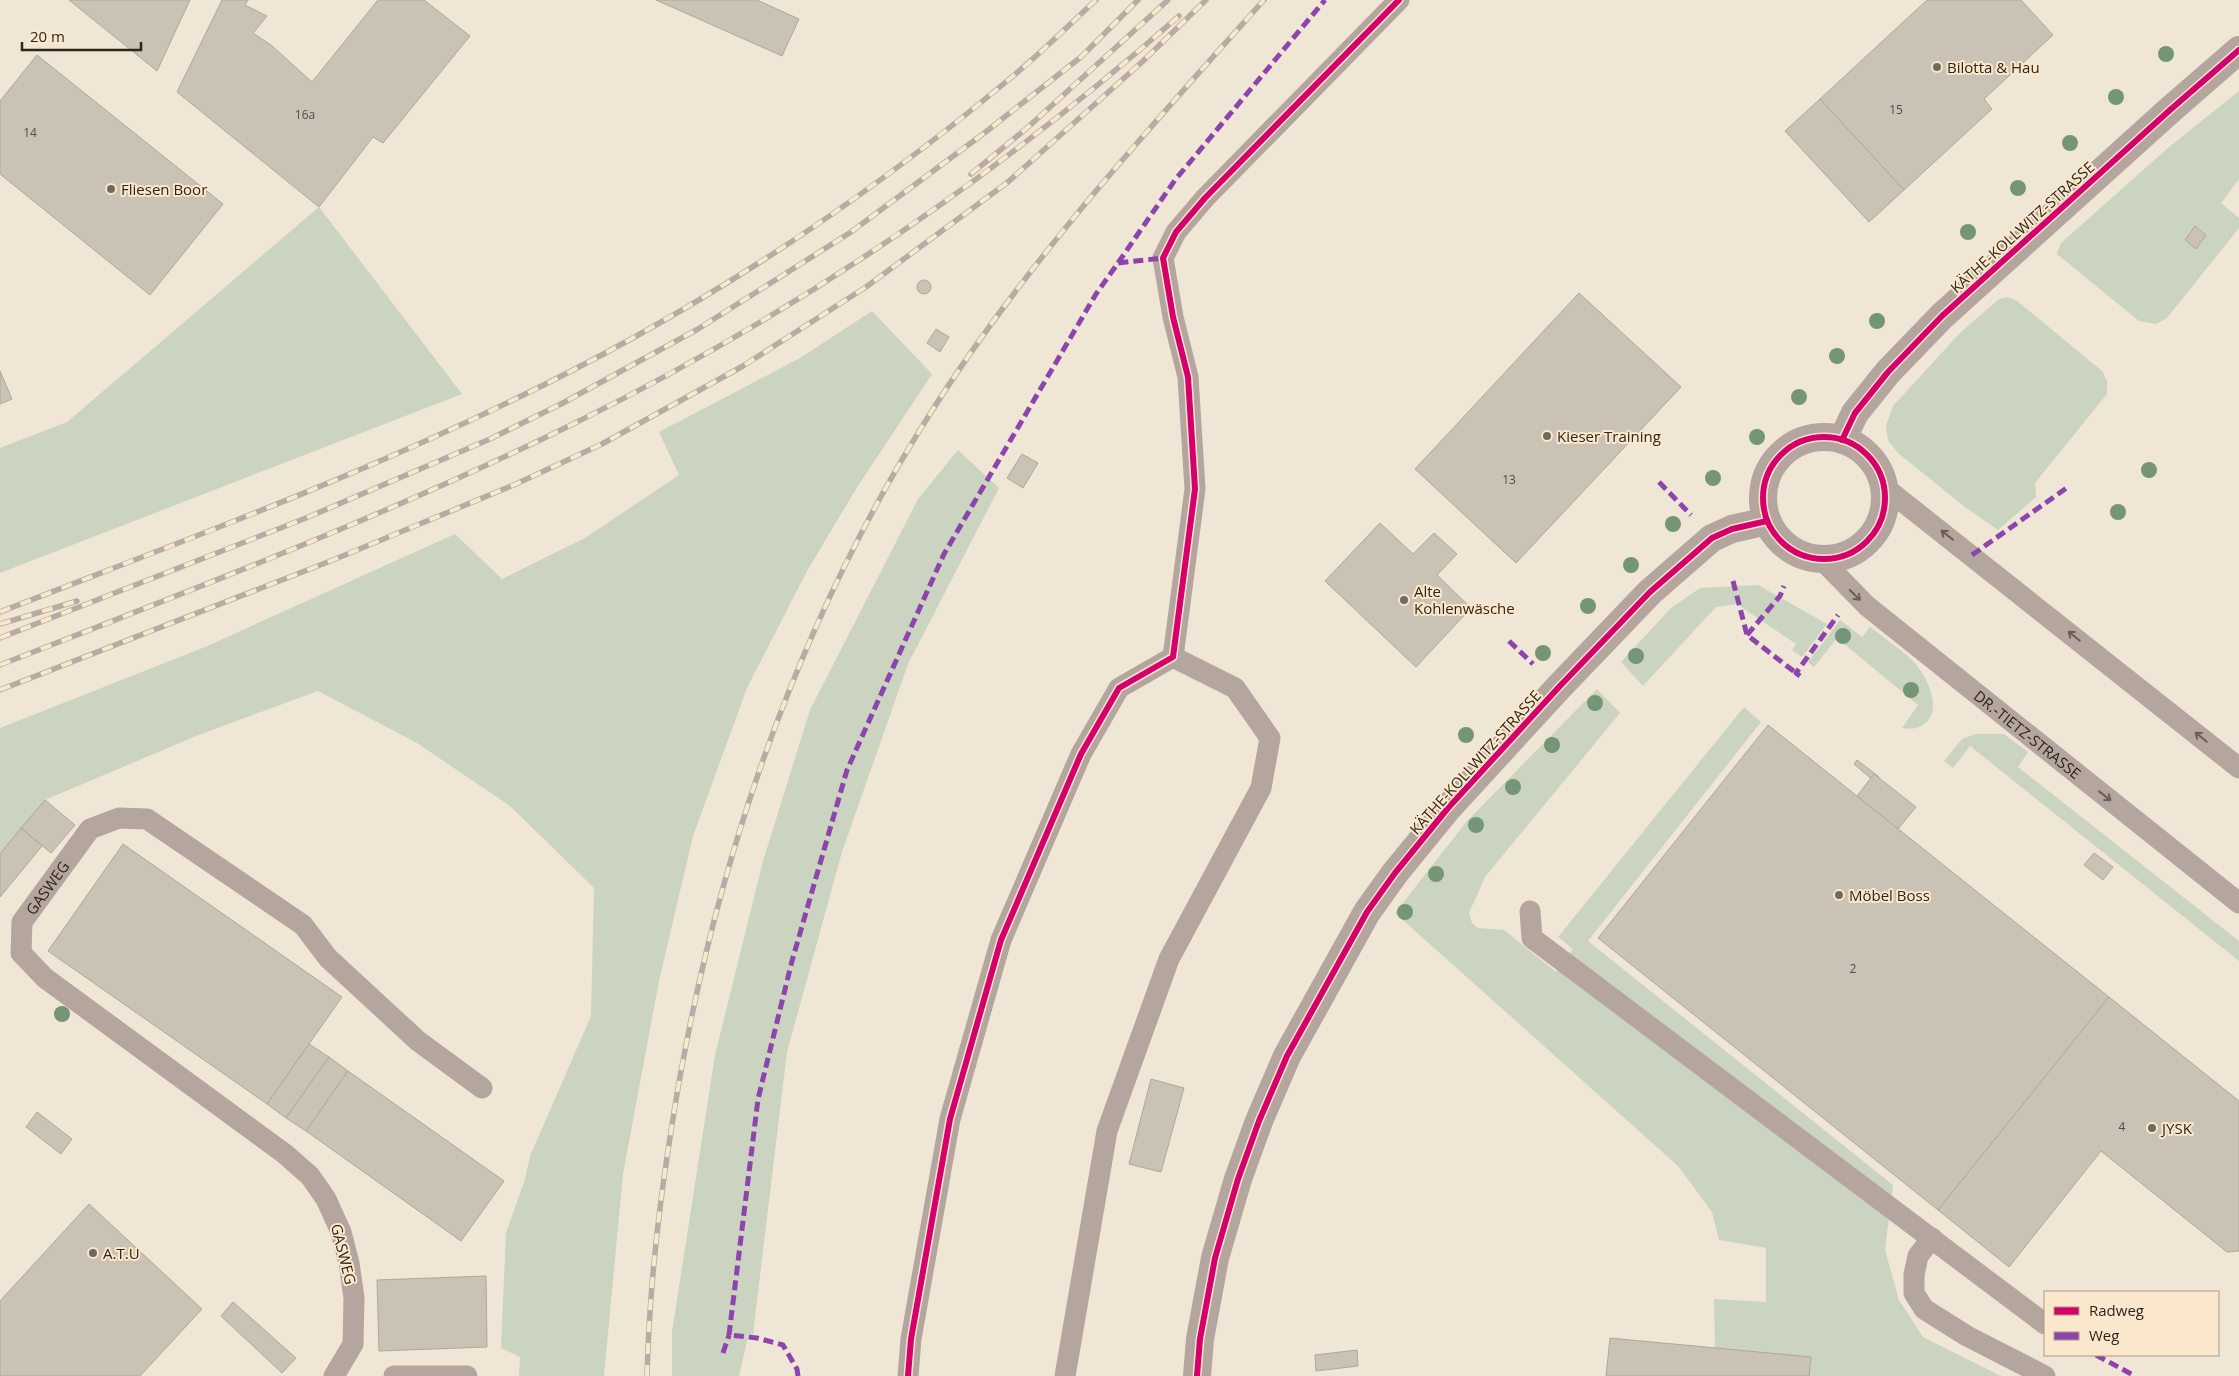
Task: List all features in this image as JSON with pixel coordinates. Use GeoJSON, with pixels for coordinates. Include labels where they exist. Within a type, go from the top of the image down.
{"type":"FeatureCollection","features":[{"type":"Feature","properties":{"kind":"street","name":"KÄTHE-KOLLWITZ-STRASSE"},"geometry":{"type":"LineString","coordinates":[[1842,440],[1855,413],[1888,372],[1942,316],[2239,50]]}},
{"type":"Feature","properties":{"kind":"street"},"geometry":{"type":"LineString","coordinates":[[1817,437],[1842,440],[1861,450],[1878,468],[1884,486],[1884,508],[1877,528],[1868,540],[1846,557],[1822,560],[1798,554],[1779,541],[1767,521],[1762,503],[1764,485],[1774,462],[1793,445],[1817,437]]}},
{"type":"Feature","properties":{"kind":"street","name":"KÄTHE-KOLLWITZ-STRASSE"},"geometry":{"type":"LineString","coordinates":[[1197,1376],[1200,1338],[1215,1258],[1238,1179],[1259,1121],[1287,1056],[1367,912],[1395,873],[1448,808],[1559,687],[1650,592],[1712,538],[1732,529],[1767,521]]}},
{"type":"Feature","properties":{"kind":"lane"},"geometry":{"type":"LineString","coordinates":[[1173,657],[1195,489],[1188,377],[1173,316],[1163,258],[1176,232],[1205,198],[1399,0]]}},
{"type":"Feature","properties":{"kind":"lane"},"geometry":{"type":"LineString","coordinates":[[1884,486],[2239,768]]}},
{"type":"Feature","properties":{"kind":"lane","name":"DR.-TIETZ-STRASSE"},"geometry":{"type":"LineString","coordinates":[[1822,560],[1867,606],[2239,902]]}},
{"type":"Feature","properties":{"kind":"lane"},"geometry":{"type":"LineString","coordinates":[[908,1376],[911,1340],[950,1119],[1001,940],[1081,754],[1119,688],[1173,657]]}},
{"type":"Feature","properties":{"kind":"lane"},"geometry":{"type":"LineString","coordinates":[[1065,1376],[1107,1132],[1169,958],[1261,788],[1270,738],[1235,688],[1173,657]]}},
{"type":"Feature","properties":{"kind":"lane","name":"GASWEG"},"geometry":{"type":"LineString","coordinates":[[334,1376],[352,1344],[354,1298],[349,1263],[341,1232],[326,1199],[310,1176],[285,1154],[45,978],[21,954],[22,922],[90,829],[119,818],[147,818],[303,925],[328,958],[418,1041],[482,1088]]}},
{"type":"Feature","properties":{"kind":"lane"},"geometry":{"type":"LineString","coordinates":[[1530,911],[1532,938],[2044,1323]]}},
{"type":"Feature","properties":{"kind":"lane"},"geometry":{"type":"LineString","coordinates":[[1932,1238],[1918,1256],[1914,1275],[1914,1293],[1924,1309],[1967,1336],[2045,1376]]}},
{"type":"Feature","properties":{"kind":"lane"},"geometry":{"type":"LineString","coordinates":[[394,1376],[467,1376]]}},
{"type":"Feature","properties":{"kind":"green space"},"geometry":{"type":"Polygon","coordinates":[[[2239,91],[2239,179],[2221,203],[2239,218],[2239,228],[2167,318],[2156,324],[2139,321],[2057,254],[2061,243],[2169,147],[2239,91]]]}},
{"type":"Feature","properties":{"kind":"green space"},"geometry":{"type":"Polygon","coordinates":[[[319,207],[462,394],[0,573],[0,448],[67,422],[319,207]]]}},
{"type":"Feature","properties":{"kind":"green space"},"geometry":{"type":"Polygon","coordinates":[[[2008,297],[2017,301],[2102,371],[2107,381],[2107,394],[2035,483],[2036,497],[1998,530],[1965,507],[1898,453],[1888,440],[1886,426],[1893,406],[1960,333],[1999,299],[2008,297]]]}},
{"type":"Feature","properties":{"kind":"green space"},"geometry":{"type":"Polygon","coordinates":[[[872,311],[932,374],[856,489],[807,571],[747,688],[693,836],[659,981],[623,1174],[604,1376],[519,1376],[520,1357],[501,1348],[506,1233],[525,1179],[530,1156],[591,1016],[594,888],[510,806],[417,743],[318,691],[196,736],[45,800],[0,854],[0,728],[205,647],[455,534],[502,579],[585,538],[679,475],[659,432],[800,358],[872,311]]]}},
{"type":"Feature","properties":{"kind":"green space"},"geometry":{"type":"Polygon","coordinates":[[[958,450],[999,488],[908,664],[842,852],[787,1052],[753,1334],[747,1341],[739,1376],[672,1376],[672,1332],[715,1055],[763,861],[810,710],[918,499],[958,450]]]}},
{"type":"Feature","properties":{"kind":"green space"},"geometry":{"type":"Polygon","coordinates":[[[1758,585],[1827,624],[1802,657],[1792,650],[1796,644],[1737,604],[1716,607],[1643,686],[1621,662],[1671,608],[1700,588],[1758,585]]]}},
{"type":"Feature","properties":{"kind":"green space"},"geometry":{"type":"Polygon","coordinates":[[[1840,620],[1862,637],[1870,627],[1917,665],[1930,688],[1933,705],[1932,713],[1924,724],[1910,729],[1902,728],[1918,705],[1837,638],[1814,667],[1808,662],[1840,620]]]}},
{"type":"Feature","properties":{"kind":"green space"},"geometry":{"type":"Polygon","coordinates":[[[1597,689],[1620,713],[1485,877],[1469,913],[1472,923],[1478,928],[1504,930],[1556,972],[1573,949],[1558,937],[1744,707],[1761,722],[1588,941],[1893,1185],[1885,1250],[1899,1300],[1923,1337],[2001,1376],[1809,1376],[1811,1357],[1715,1348],[1714,1299],[1766,1302],[1766,1248],[1719,1240],[1712,1212],[1678,1166],[1395,913],[1467,821],[1597,689]]]}},
{"type":"Feature","properties":{"kind":"green space"},"geometry":{"type":"Polygon","coordinates":[[[1976,734],[2004,734],[2028,752],[2018,767],[2239,941],[2239,961],[1970,746],[1953,768],[1944,761],[1962,739],[1976,734]]]}},
{"type":"Feature","properties":{"kind":"building"},"geometry":{"type":"Polygon","coordinates":[[[69,0],[190,0],[157,71],[69,0]]]}},
{"type":"Feature","properties":{"kind":"building"},"geometry":{"type":"Polygon","coordinates":[[[222,0],[248,0],[245,5],[267,16],[253,33],[271,45],[312,82],[378,0],[424,0],[470,36],[383,143],[373,137],[319,207],[177,92],[222,0]]]}},
{"type":"Feature","properties":{"kind":"building"},"geometry":{"type":"Polygon","coordinates":[[[656,0],[757,0],[799,19],[782,56],[656,0]]]}},
{"type":"Feature","properties":{"kind":"building","name":"Bilotta & Hau"},"geometry":{"type":"Polygon","coordinates":[[[1927,0],[2021,0],[2053,35],[1984,99],[1992,109],[1904,190],[1820,99],[1927,0]]]}},
{"type":"Feature","properties":{"kind":"building","name":"Fliesen Boor"},"geometry":{"type":"Polygon","coordinates":[[[37,55],[223,204],[150,295],[0,174],[0,101],[37,55]]]}},
{"type":"Feature","properties":{"kind":"building"},"geometry":{"type":"Polygon","coordinates":[[[1820,99],[1904,190],[1869,222],[1785,131],[1820,99]]]}},
{"type":"Feature","properties":{"kind":"building"},"geometry":{"type":"Polygon","coordinates":[[[2195,226],[2206,235],[2196,249],[2185,240],[2195,226]]]}},
{"type":"Feature","properties":{"kind":"building"},"geometry":{"type":"Polygon","coordinates":[[[924,280],[929,282],[931,287],[929,292],[924,294],[919,292],[917,287],[919,282],[924,280]]]}},
{"type":"Feature","properties":{"kind":"building"},"geometry":{"type":"Polygon","coordinates":[[[1579,293],[1681,387],[1516,563],[1415,469],[1579,293]]]}},
{"type":"Feature","properties":{"kind":"building"},"geometry":{"type":"Polygon","coordinates":[[[936,329],[949,337],[940,352],[927,343],[936,329]]]}},
{"type":"Feature","properties":{"kind":"building"},"geometry":{"type":"Polygon","coordinates":[[[0,371],[12,399],[0,404],[0,371]]]}},
{"type":"Feature","properties":{"kind":"building"},"geometry":{"type":"Polygon","coordinates":[[[1022,454],[1038,463],[1023,488],[1007,478],[1022,454]]]}},
{"type":"Feature","properties":{"kind":"building","name":"Alte Kohlenwäsche"},"geometry":{"type":"Polygon","coordinates":[[[1380,523],[1413,554],[1434,533],[1457,554],[1437,575],[1471,608],[1416,667],[1325,581],[1380,523]]]}},
{"type":"Feature","properties":{"kind":"building"},"geometry":{"type":"Polygon","coordinates":[[[1768,725],[2109,997],[1938,1210],[1598,938],[1768,725]]]}},
{"type":"Feature","properties":{"kind":"building"},"geometry":{"type":"Polygon","coordinates":[[[1857,760],[1879,777],[1875,782],[1854,764],[1857,760]]]}},
{"type":"Feature","properties":{"kind":"building"},"geometry":{"type":"Polygon","coordinates":[[[1874,774],[1916,807],[1898,829],[1857,796],[1874,774]]]}},
{"type":"Feature","properties":{"kind":"building"},"geometry":{"type":"Polygon","coordinates":[[[45,800],[75,825],[51,853],[21,828],[45,800]]]}},
{"type":"Feature","properties":{"kind":"building"},"geometry":{"type":"Polygon","coordinates":[[[21,828],[42,846],[0,897],[0,854],[21,828]]]}},
{"type":"Feature","properties":{"kind":"building"},"geometry":{"type":"Polygon","coordinates":[[[123,844],[342,997],[267,1104],[48,951],[123,844]]]}},
{"type":"Feature","properties":{"kind":"building"},"geometry":{"type":"Polygon","coordinates":[[[2094,853],[2113,867],[2103,880],[2084,865],[2094,853]]]}},
{"type":"Feature","properties":{"kind":"building"},"geometry":{"type":"Polygon","coordinates":[[[2109,997],[2239,1101],[2239,1251],[2227,1252],[2101,1151],[2009,1267],[1938,1210],[2109,997]]]}},
{"type":"Feature","properties":{"kind":"building"},"geometry":{"type":"Polygon","coordinates":[[[309,1044],[329,1057],[286,1118],[267,1104],[309,1044]]]}},
{"type":"Feature","properties":{"kind":"building"},"geometry":{"type":"Polygon","coordinates":[[[329,1057],[348,1071],[306,1131],[286,1118],[329,1057]]]}},
{"type":"Feature","properties":{"kind":"building"},"geometry":{"type":"Polygon","coordinates":[[[348,1071],[504,1181],[461,1241],[306,1131],[348,1071]]]}},
{"type":"Feature","properties":{"kind":"building"},"geometry":{"type":"Polygon","coordinates":[[[1151,1079],[1184,1088],[1161,1172],[1129,1164],[1151,1079]]]}},
{"type":"Feature","properties":{"kind":"building"},"geometry":{"type":"Polygon","coordinates":[[[37,1112],[72,1139],[61,1154],[26,1127],[37,1112]]]}},
{"type":"Feature","properties":{"kind":"building","name":"A.T.U"},"geometry":{"type":"Polygon","coordinates":[[[89,1204],[202,1309],[140,1376],[0,1376],[0,1301],[89,1204]]]}},
{"type":"Feature","properties":{"kind":"building"},"geometry":{"type":"Polygon","coordinates":[[[486,1276],[487,1347],[379,1351],[377,1280],[486,1276]]]}},
{"type":"Feature","properties":{"kind":"building"},"geometry":{"type":"Polygon","coordinates":[[[233,1302],[296,1358],[282,1373],[221,1316],[233,1302]]]}},
{"type":"Feature","properties":{"kind":"building"},"geometry":{"type":"Polygon","coordinates":[[[1610,1338],[1811,1357],[1809,1376],[1606,1376],[1610,1338]]]}},
{"type":"Feature","properties":{"kind":"building"},"geometry":{"type":"Polygon","coordinates":[[[1357,1350],[1358,1366],[1316,1371],[1315,1355],[1357,1350]]]}},
{"type":"Feature","properties":{"kind":"railway"},"geometry":{"type":"LineString","coordinates":[[0,612],[258,512],[385,459],[511,401],[642,333],[706,296],[769,256],[891,172],[1019,71],[1096,0]]}},
{"type":"Feature","properties":{"kind":"railway"},"geometry":{"type":"LineString","coordinates":[[0,638],[306,518],[490,439],[561,404],[698,329],[851,232],[983,134],[1081,57],[1138,0]]}},
{"type":"Feature","properties":{"kind":"railway"},"geometry":{"type":"LineString","coordinates":[[971,174],[1027,128],[1168,0]]}},
{"type":"Feature","properties":{"kind":"railway"},"geometry":{"type":"LineString","coordinates":[[0,690],[333,560],[516,484],[602,444],[743,366],[866,287],[1008,182],[1142,62],[1206,0]]}},
{"type":"Feature","properties":{"kind":"railway"},"geometry":{"type":"LineString","coordinates":[[647,1376],[657,1231],[669,1144],[685,1048],[706,953],[731,859],[761,767],[795,676],[834,587],[879,501],[928,417],[1004,307],[1130,151],[1264,0]]}},
{"type":"Feature","properties":{"kind":"railway"},"geometry":{"type":"LineString","coordinates":[[0,665],[360,521],[571,425],[652,383],[733,338],[811,291],[964,188],[1038,133],[1179,16]]}},
{"type":"Feature","properties":{"kind":"railway"},"geometry":{"type":"LineString","coordinates":[[0,624],[77,601]]}},
{"type":"Feature","properties":{"kind":"marked path"},"geometry":{"type":"LineString","coordinates":[[1118,263],[1175,180],[1325,0]]}},
{"type":"Feature","properties":{"kind":"marked path"},"geometry":{"type":"LineString","coordinates":[[798,1376],[797,1369],[783,1345],[757,1338],[729,1335],[758,1099],[792,961],[847,770],[944,554],[1096,294],[1118,263],[1163,258]]}},
{"type":"Feature","properties":{"kind":"marked path"},"geometry":{"type":"LineString","coordinates":[[1659,482],[1691,515]]}},
{"type":"Feature","properties":{"kind":"marked path"},"geometry":{"type":"LineString","coordinates":[[1972,555],[2068,487]]}},
{"type":"Feature","properties":{"kind":"marked path"},"geometry":{"type":"LineString","coordinates":[[1733,581],[1747,635],[1796,673]]}},
{"type":"Feature","properties":{"kind":"marked path"},"geometry":{"type":"LineString","coordinates":[[1747,635],[1780,596],[1784,586]]}},
{"type":"Feature","properties":{"kind":"marked path"},"geometry":{"type":"LineString","coordinates":[[1800,676],[1796,673],[1838,615]]}},
{"type":"Feature","properties":{"kind":"marked path"},"geometry":{"type":"LineString","coordinates":[[1509,641],[1533,664]]}},
{"type":"Feature","properties":{"kind":"marked path"},"geometry":{"type":"LineString","coordinates":[[723,1353],[729,1335]]}},
{"type":"Feature","properties":{"kind":"marked path"},"geometry":{"type":"LineString","coordinates":[[2098,1356],[2135,1376]]}},
{"type":"Feature","properties":{"kind":"cycle path"},"geometry":{"type":"LineString","coordinates":[[908,1376],[911,1339],[950,1119],[1001,940],[1081,754],[1119,688],[1173,657],[1195,489],[1188,377],[1173,317],[1163,258],[1176,232],[1205,198],[1399,0]]}},
{"type":"Feature","properties":{"kind":"cycle path"},"geometry":{"type":"LineString","coordinates":[[1842,440],[1855,413],[1888,372],[1942,316],[2239,50]]}},
{"type":"Feature","properties":{"kind":"cycle path"},"geometry":{"type":"LineString","coordinates":[[1824,437],[1836,438],[1847,442],[1858,447],[1867,455],[1875,464],[1880,475],[1884,486],[1885,498],[1884,510],[1880,521],[1875,532],[1867,541],[1858,549],[1847,554],[1836,558],[1824,559],[1812,558],[1801,554],[1790,549],[1781,541],[1773,532],[1768,521],[1764,510],[1763,498],[1764,486],[1768,475],[1773,464],[1781,455],[1790,447],[1801,442],[1812,438],[1824,437]]}},
{"type":"Feature","properties":{"kind":"cycle path"},"geometry":{"type":"LineString","coordinates":[[1197,1376],[1200,1339],[1215,1258],[1238,1179],[1259,1121],[1287,1056],[1367,912],[1395,873],[1448,808],[1559,687],[1650,592],[1712,538],[1732,529],[1767,521]]}},
{"type":"Feature","properties":{"kind":"place","name":"Bilotta & Hau"},"geometry":{"type":"Point","coordinates":[1937,67]}},
{"type":"Feature","properties":{"kind":"place","name":"Fliesen Boor"},"geometry":{"type":"Point","coordinates":[111,189]}},
{"type":"Feature","properties":{"kind":"place","name":"Kieser Training"},"geometry":{"type":"Point","coordinates":[1547,436]}},
{"type":"Feature","properties":{"kind":"place","name":"Alte Kohlenwäsche"},"geometry":{"type":"Point","coordinates":[1404,600]}},
{"type":"Feature","properties":{"kind":"place","name":"Möbel Boss"},"geometry":{"type":"Point","coordinates":[1839,895]}},
{"type":"Feature","properties":{"kind":"place","name":"JYSK"},"geometry":{"type":"Point","coordinates":[2152,1128]}},
{"type":"Feature","properties":{"kind":"place","name":"A.T.U"},"geometry":{"type":"Point","coordinates":[93,1253]}}]}
